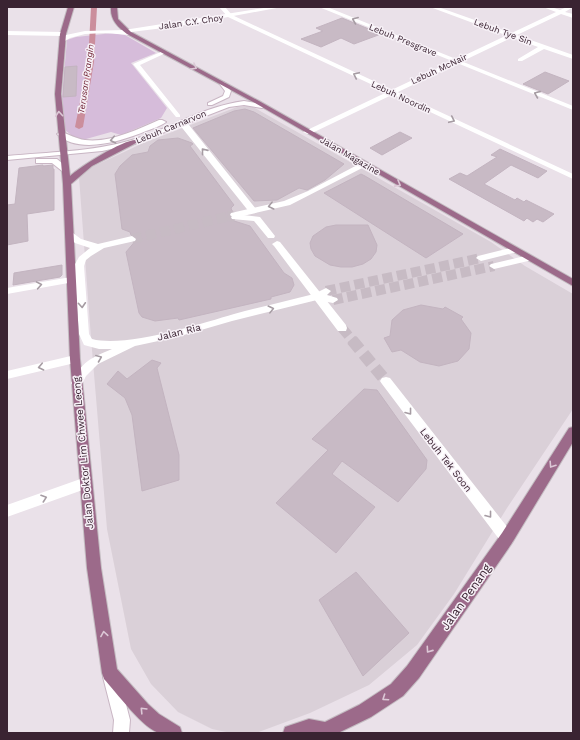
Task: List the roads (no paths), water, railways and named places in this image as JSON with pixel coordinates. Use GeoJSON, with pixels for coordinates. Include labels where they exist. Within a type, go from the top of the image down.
{"type":"FeatureCollection","features":[{"type":"Feature","properties":{"kind":"main road","name":"Jalan Doktor Lim Chwee Leong"},"geometry":{"type":"LineString","coordinates":[[71,7],[63,37],[58,94],[67,184],[75,359],[92,553],[110,673]]}},
{"type":"Feature","properties":{"kind":"main road"},"geometry":{"type":"LineString","coordinates":[[114,7],[114,18],[128,32]]}},
{"type":"Feature","properties":{"kind":"main road","name":"Jalan Magazine"},"geometry":{"type":"LineString","coordinates":[[128,32],[257,102],[364,165],[573,283]]}},
{"type":"Feature","properties":{"kind":"main road"},"geometry":{"type":"LineString","coordinates":[[67,184],[74,175],[86,167],[134,142]]}},
{"type":"Feature","properties":{"kind":"main road","name":"Jalan Penang"},"geometry":{"type":"LineString","coordinates":[[291,733],[309,727],[325,732],[366,711],[397,690],[414,672],[507,538],[573,432]]}},
{"type":"Feature","properties":{"kind":"main road"},"geometry":{"type":"LineString","coordinates":[[110,673],[142,710],[153,720],[174,733]]}},
{"type":"Feature","properties":{"kind":"street"},"geometry":{"type":"LineString","coordinates":[[222,7],[230,16]]}},
{"type":"Feature","properties":{"kind":"street","name":"Jalan C.Y. Choy"},"geometry":{"type":"LineString","coordinates":[[7,33],[63,37],[95,32],[128,32],[279,7]]}},
{"type":"Feature","properties":{"kind":"street","name":"Lebuh Presgrave"},"geometry":{"type":"LineString","coordinates":[[322,7],[573,108]]}},
{"type":"Feature","properties":{"kind":"street","name":"Lebuh Tye Sin"},"geometry":{"type":"LineString","coordinates":[[433,7],[573,57]]}},
{"type":"Feature","properties":{"kind":"street"},"geometry":{"type":"LineString","coordinates":[[546,7],[573,16]]}},
{"type":"Feature","properties":{"kind":"street","name":"Lebuh McNair"},"geometry":{"type":"LineString","coordinates":[[307,132],[571,7]]}},
{"type":"Feature","properties":{"kind":"street","name":"Lebuh Noordin"},"geometry":{"type":"LineString","coordinates":[[230,16],[573,176]]}},
{"type":"Feature","properties":{"kind":"street"},"geometry":{"type":"LineString","coordinates":[[520,60],[544,46]]}},
{"type":"Feature","properties":{"kind":"street"},"geometry":{"type":"LineString","coordinates":[[165,52],[136,64],[253,211]]}},
{"type":"Feature","properties":{"kind":"street","name":"Lebuh Carnarvon"},"geometry":{"type":"LineString","coordinates":[[7,158],[102,149],[134,142],[224,98],[228,91],[222,83]]}},
{"type":"Feature","properties":{"kind":"street","name":"Lebuh Carnarvon"},"geometry":{"type":"LineString","coordinates":[[61,134],[78,141],[93,142],[112,140],[233,104],[244,103],[262,106]]}},
{"type":"Feature","properties":{"kind":"street"},"geometry":{"type":"LineString","coordinates":[[7,164],[50,160],[58,163],[65,169]]}},
{"type":"Feature","properties":{"kind":"street"},"geometry":{"type":"LineString","coordinates":[[271,236],[257,219],[234,216],[287,203],[364,165]]}},
{"type":"Feature","properties":{"kind":"street"},"geometry":{"type":"LineString","coordinates":[[69,233],[78,241],[97,247],[132,239]]}},
{"type":"Feature","properties":{"kind":"street"},"geometry":{"type":"LineString","coordinates":[[277,244],[342,328]]}},
{"type":"Feature","properties":{"kind":"street","name":"Jalan Ria"},"geometry":{"type":"LineString","coordinates":[[97,247],[88,253],[79,266],[84,334],[88,342],[94,344],[131,344],[317,297],[326,291]]}},
{"type":"Feature","properties":{"kind":"street"},"geometry":{"type":"LineString","coordinates":[[481,258],[514,250]]}},
{"type":"Feature","properties":{"kind":"street"},"geometry":{"type":"LineString","coordinates":[[494,266],[529,258]]}},
{"type":"Feature","properties":{"kind":"street"},"geometry":{"type":"LineString","coordinates":[[7,291],[71,280]]}},
{"type":"Feature","properties":{"kind":"street","name":"Jalan Ria"},"geometry":{"type":"LineString","coordinates":[[317,297],[333,300]]}},
{"type":"Feature","properties":{"kind":"street","name":"Jalan Ria"},"geometry":{"type":"LineString","coordinates":[[77,383],[81,373],[90,363],[102,357],[121,351],[131,344]]}},
{"type":"Feature","properties":{"kind":"street"},"geometry":{"type":"LineString","coordinates":[[7,375],[75,359]]}},
{"type":"Feature","properties":{"kind":"street","name":"Lebuh Tek Soon"},"geometry":{"type":"LineString","coordinates":[[386,381],[507,538]]}},
{"type":"Feature","properties":{"kind":"street"},"geometry":{"type":"LineString","coordinates":[[7,511],[86,483]]}},
{"type":"Feature","properties":{"kind":"street"},"geometry":{"type":"LineString","coordinates":[[110,673],[122,720],[121,733]]}},
{"type":"Feature","properties":{"kind":"waterway","name":"Terusan Prangin"},"geometry":{"type":"LineString","coordinates":[[79,127],[91,62],[94,7]]}},
{"type":"Feature","properties":{"kind":"tunnel"},"geometry":{"type":"LineString","coordinates":[[132,239],[234,215]]}},
{"type":"Feature","properties":{"kind":"tunnel"},"geometry":{"type":"LineString","coordinates":[[227,216],[235,217]]}},
{"type":"Feature","properties":{"kind":"tunnel"},"geometry":{"type":"LineString","coordinates":[[326,291],[481,258]]}},
{"type":"Feature","properties":{"kind":"tunnel"},"geometry":{"type":"LineString","coordinates":[[333,300],[494,266]]}},
{"type":"Feature","properties":{"kind":"tunnel"},"geometry":{"type":"LineString","coordinates":[[342,328],[353,341]]}},
{"type":"Feature","properties":{"kind":"tunnel"},"geometry":{"type":"LineString","coordinates":[[352,340],[386,381]]}}]}
